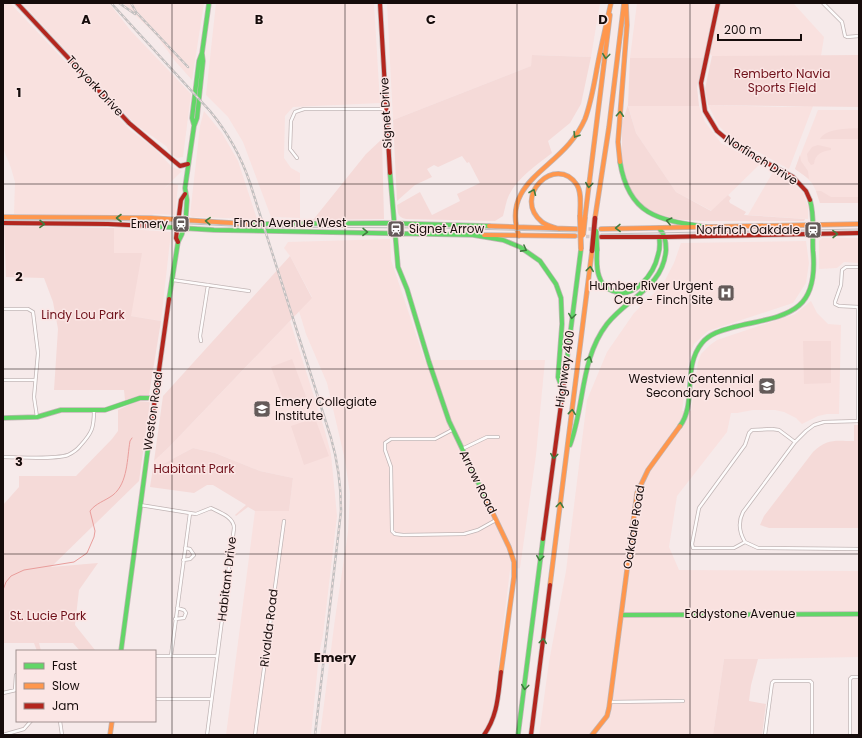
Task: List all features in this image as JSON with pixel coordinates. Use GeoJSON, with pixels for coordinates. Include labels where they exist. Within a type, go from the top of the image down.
{"type":"FeatureCollection","features":[{"type":"Feature","properties":{"kind":"main road","name":"Toryork Drive"},"geometry":{"type":"LineString","coordinates":[[17,3],[132,126],[177,164],[181,162],[187,164]]}},
{"type":"Feature","properties":{"kind":"main road","name":"Weston Road"},"geometry":{"type":"LineString","coordinates":[[178,242],[182,239],[185,220],[187,201],[185,194],[187,164],[194,126],[197,118],[203,68],[202,53],[209,3]]}},
{"type":"Feature","properties":{"kind":"main road","name":"Signet Drive"},"geometry":{"type":"LineString","coordinates":[[380,3],[395,233]]}},
{"type":"Feature","properties":{"kind":"main road","name":"Highway 400"},"geometry":{"type":"LineString","coordinates":[[518,735],[581,249],[583,216],[611,3]]}},
{"type":"Feature","properties":{"kind":"main road"},"geometry":{"type":"LineString","coordinates":[[519,236],[516,213],[521,192],[529,180],[568,146],[585,119],[611,3]]}},
{"type":"Feature","properties":{"kind":"main road","name":"Highway 400"},"geometry":{"type":"LineString","coordinates":[[531,735],[595,218],[609,127],[625,3]]}},
{"type":"Feature","properties":{"kind":"main road"},"geometry":{"type":"LineString","coordinates":[[625,3],[627,25],[618,142],[619,160],[624,182],[633,198],[651,214],[668,221],[707,227]]}},
{"type":"Feature","properties":{"kind":"main road","name":"Norfinch Drive"},"geometry":{"type":"LineString","coordinates":[[718,3],[701,82],[701,95],[705,112],[711,124],[729,141],[799,181],[806,189],[810,197],[813,234]]}},
{"type":"Feature","properties":{"kind":"main road"},"geometry":{"type":"LineString","coordinates":[[559,229],[542,222],[535,216],[531,207],[532,191],[539,182],[550,174],[559,173],[567,175],[574,181],[580,193],[583,216]]}},
{"type":"Feature","properties":{"kind":"main road","name":"Weston Road"},"geometry":{"type":"LineString","coordinates":[[121,650],[155,398],[173,280],[181,200],[185,194]]}},
{"type":"Feature","properties":{"kind":"main road","name":"Finch Avenue West"},"geometry":{"type":"LineString","coordinates":[[3,217],[185,220],[257,224],[394,223],[577,229]]}},
{"type":"Feature","properties":{"kind":"main road"},"geometry":{"type":"LineString","coordinates":[[595,218],[597,268],[600,280],[606,289],[615,292],[623,293],[633,290],[648,276],[657,260],[659,251],[659,237]]}},
{"type":"Feature","properties":{"kind":"main road","name":"Finch Avenue West"},"geometry":{"type":"LineString","coordinates":[[3,223],[108,224],[244,231],[575,236]]}},
{"type":"Feature","properties":{"kind":"main road"},"geometry":{"type":"LineString","coordinates":[[602,229],[859,224]]}},
{"type":"Feature","properties":{"kind":"main road"},"geometry":{"type":"LineString","coordinates":[[567,450],[574,435],[582,388],[590,356],[597,340],[608,322],[656,280],[665,260],[666,237],[658,228]]}},
{"type":"Feature","properties":{"kind":"main road","name":"Arrow Road"},"geometry":{"type":"LineString","coordinates":[[395,233],[398,267],[407,289],[429,362],[452,430],[497,520],[513,557],[514,577],[496,712],[491,725],[484,735]]}},
{"type":"Feature","properties":{"kind":"main road","name":"Oakdale Road"},"geometry":{"type":"LineString","coordinates":[[592,735],[608,716],[637,493],[643,477],[686,417],[692,363],[697,351],[704,341],[721,331],[789,313],[802,303],[810,290],[815,267],[813,234]]}},
{"type":"Feature","properties":{"kind":"main road"},"geometry":{"type":"LineString","coordinates":[[601,237],[859,234]]}},
{"type":"Feature","properties":{"kind":"main road"},"geometry":{"type":"LineString","coordinates":[[473,235],[509,242],[525,250],[540,261],[556,284],[561,298],[562,324],[558,377],[562,390]]}},
{"type":"Feature","properties":{"kind":"main road"},"geometry":{"type":"LineString","coordinates":[[3,418],[37,417],[61,410],[94,410],[114,408],[140,398],[155,398]]}},
{"type":"Feature","properties":{"kind":"main road","name":"Eddystone Avenue"},"geometry":{"type":"LineString","coordinates":[[622,615],[859,614]]}},
{"type":"Feature","properties":{"kind":"main road"},"geometry":{"type":"LineString","coordinates":[[110,735],[112,722]]}},
{"type":"Feature","properties":{"kind":"street"},"geometry":{"type":"LineString","coordinates":[[822,3],[842,22],[845,36],[859,36]]}},
{"type":"Feature","properties":{"kind":"street"},"geometry":{"type":"LineString","coordinates":[[297,158],[290,149],[291,121],[294,114],[298,110],[386,109]]}},
{"type":"Feature","properties":{"kind":"street"},"geometry":{"type":"LineString","coordinates":[[859,267],[846,268],[842,270],[841,285],[835,302],[835,304],[839,306],[859,306],[859,421],[827,421],[807,429],[795,442],[742,514],[739,526],[745,542],[753,547],[762,549],[859,549]]}},
{"type":"Feature","properties":{"kind":"street"},"geometry":{"type":"LineString","coordinates":[[173,280],[249,291]]}},
{"type":"Feature","properties":{"kind":"street"},"geometry":{"type":"LineString","coordinates":[[201,341],[200,336],[208,285]]}},
{"type":"Feature","properties":{"kind":"street"},"geometry":{"type":"LineString","coordinates":[[3,309],[28,309],[33,312],[38,353],[34,380],[34,402],[37,417]]}},
{"type":"Feature","properties":{"kind":"street"},"geometry":{"type":"LineString","coordinates":[[3,380],[34,380]]}},
{"type":"Feature","properties":{"kind":"street"},"geometry":{"type":"LineString","coordinates":[[3,457],[54,457],[68,455],[77,449],[91,433],[94,424],[94,410]]}},
{"type":"Feature","properties":{"kind":"street"},"geometry":{"type":"LineString","coordinates":[[452,430],[435,439],[391,439],[386,441],[385,450],[390,467],[392,531],[395,534],[402,535],[464,534],[478,530],[497,520]]}},
{"type":"Feature","properties":{"kind":"street"},"geometry":{"type":"LineString","coordinates":[[745,542],[734,548],[694,548],[692,544],[698,508],[745,445],[749,433],[752,430],[779,430],[795,442]]}},
{"type":"Feature","properties":{"kind":"street"},"geometry":{"type":"LineString","coordinates":[[462,449],[488,437],[498,436]]}},
{"type":"Feature","properties":{"kind":"street","name":"Habitant Drive"},"geometry":{"type":"LineString","coordinates":[[140,505],[190,513],[199,513],[211,508],[230,519],[234,525],[207,735]]}},
{"type":"Feature","properties":{"kind":"street"},"geometry":{"type":"LineString","coordinates":[[171,656],[190,513]]}},
{"type":"Feature","properties":{"kind":"street","name":"Rivalda Road"},"geometry":{"type":"LineString","coordinates":[[255,735],[284,521]]}},
{"type":"Feature","properties":{"kind":"street"},"geometry":{"type":"LineString","coordinates":[[183,560],[190,559],[194,555],[190,549],[185,548]]}},
{"type":"Feature","properties":{"kind":"street"},"geometry":{"type":"LineString","coordinates":[[176,619],[184,618],[186,613],[184,610],[177,608]]}},
{"type":"Feature","properties":{"kind":"street"},"geometry":{"type":"LineString","coordinates":[[156,656],[217,656]]}},
{"type":"Feature","properties":{"kind":"street"},"geometry":{"type":"LineString","coordinates":[[3,693],[16,690],[16,675]]}},
{"type":"Feature","properties":{"kind":"street"},"geometry":{"type":"LineString","coordinates":[[850,735],[850,679],[852,677],[859,677]]}},
{"type":"Feature","properties":{"kind":"street"},"geometry":{"type":"LineString","coordinates":[[765,735],[772,683],[774,681],[811,682],[812,735]]}},
{"type":"Feature","properties":{"kind":"street"},"geometry":{"type":"LineString","coordinates":[[156,699],[212,699]]}},
{"type":"Feature","properties":{"kind":"street"},"geometry":{"type":"LineString","coordinates":[[610,702],[683,701]]}},
{"type":"Feature","properties":{"kind":"street"},"geometry":{"type":"LineString","coordinates":[[3,735],[24,729],[30,722]]}},
{"type":"Feature","properties":{"kind":"street"},"geometry":{"type":"LineString","coordinates":[[60,722],[62,735]]}},
{"type":"Feature","properties":{"kind":"shaded area"},"geometry":{"type":"Polygon","coordinates":[[[3,3],[10,3],[130,130],[154,148],[172,167],[182,171],[163,190],[171,183],[178,185],[175,215],[155,214],[82,217],[14,214],[15,182],[3,148],[3,3]]]}},
{"type":"Feature","properties":{"kind":"shaded area"},"geometry":{"type":"Polygon","coordinates":[[[22,3],[109,3],[131,31],[191,94],[183,157],[177,158],[171,154],[166,146],[135,124],[22,3]]]}},
{"type":"Feature","properties":{"kind":"shaded area"},"geometry":{"type":"Polygon","coordinates":[[[123,3],[204,3],[192,80],[175,61],[157,36],[123,3]]]}},
{"type":"Feature","properties":{"kind":"shaded area"},"geometry":{"type":"Polygon","coordinates":[[[216,3],[374,3],[380,103],[293,107],[285,116],[284,158],[291,168],[300,173],[300,218],[271,217],[243,142],[228,117],[206,95],[216,3]]]}},
{"type":"Feature","properties":{"kind":"shaded area"},"geometry":{"type":"Polygon","coordinates":[[[387,3],[600,3],[591,57],[533,55],[531,66],[393,120],[387,3]]]}},
{"type":"Feature","properties":{"kind":"shaded area"},"geometry":{"type":"Polygon","coordinates":[[[637,3],[794,4],[824,37],[821,56],[712,56],[710,54],[704,58],[630,58],[637,3]]]}},
{"type":"Feature","properties":{"kind":"shaded area"},"geometry":{"type":"Polygon","coordinates":[[[628,105],[699,106],[705,122],[721,143],[760,164],[712,211],[676,192],[636,133],[628,105]]]}},
{"type":"Feature","properties":{"kind":"shaded area"},"geometry":{"type":"Polygon","coordinates":[[[708,105],[782,107],[813,106],[789,169],[729,136],[719,126],[708,105]]]}},
{"type":"Feature","properties":{"kind":"shaded area"},"geometry":{"type":"Polygon","coordinates":[[[818,110],[859,110],[859,203],[820,203],[812,183],[801,172],[795,169],[818,110]]]}},
{"type":"Feature","properties":{"kind":"shaded area"},"geometry":{"type":"Polygon","coordinates":[[[204,111],[222,133],[238,161],[257,219],[192,217],[190,215],[200,126],[204,111]]]}},
{"type":"Feature","properties":{"kind":"shaded area"},"geometry":{"type":"Polygon","coordinates":[[[773,172],[794,184],[803,193],[808,206],[808,219],[748,215],[773,172]]]}},
{"type":"Feature","properties":{"kind":"shaded area"},"geometry":{"type":"Polygon","coordinates":[[[114,228],[171,232],[161,321],[131,316],[114,253],[114,228]]]}},
{"type":"Feature","properties":{"kind":"shaded area"},"geometry":{"type":"Polygon","coordinates":[[[822,238],[859,238],[859,263],[844,262],[837,268],[819,269],[819,241],[822,238]]]}},
{"type":"Feature","properties":{"kind":"shaded area"},"geometry":{"type":"Polygon","coordinates":[[[390,239],[391,260],[425,361],[545,360],[536,455],[520,568],[510,570],[492,717],[483,732],[478,735],[320,735],[348,532],[350,494],[345,460],[327,383],[306,334],[299,311],[312,297],[290,256],[284,248],[288,242],[390,239]]]}},
{"type":"Feature","properties":{"kind":"shaded area"},"geometry":{"type":"Polygon","coordinates":[[[806,241],[809,263],[806,283],[793,303],[708,331],[694,344],[690,354],[682,411],[691,411],[698,362],[701,354],[710,345],[717,340],[795,314],[811,301],[817,313],[828,324],[841,325],[839,414],[818,416],[802,424],[796,418],[784,412],[775,410],[753,410],[731,413],[727,432],[677,496],[669,547],[679,570],[859,571],[859,657],[724,659],[713,735],[539,735],[549,662],[566,571],[587,400],[607,352],[634,313],[663,284],[674,263],[681,243],[806,241]]]}},
{"type":"Feature","properties":{"kind":"shaded area"},"geometry":{"type":"Polygon","coordinates":[[[290,321],[331,454],[337,516],[323,635],[319,654],[311,735],[226,735],[255,511],[289,511],[293,478],[260,471],[215,453],[193,448],[153,468],[154,461],[290,321]]]}},
{"type":"Feature","properties":{"kind":"green space"},"geometry":{"type":"Polygon","coordinates":[[[532,55],[591,57],[581,104],[570,123],[548,141],[552,153],[517,183],[508,197],[503,216],[495,221],[406,219],[401,217],[398,214],[397,205],[420,192],[432,215],[460,201],[457,194],[480,183],[469,162],[467,163],[462,156],[438,167],[434,165],[427,169],[432,177],[415,185],[397,201],[393,120],[531,66],[532,55]]]}},
{"type":"Feature","properties":{"kind":"green space","name":"Remberto Navia Sports Field"},"geometry":{"type":"Polygon","coordinates":[[[859,55],[859,107],[708,105],[705,89],[712,56],[859,55]]]}},
{"type":"Feature","properties":{"kind":"green space"},"geometry":{"type":"Polygon","coordinates":[[[630,58],[704,58],[697,87],[699,106],[628,106],[636,133],[676,192],[711,211],[728,195],[731,198],[729,201],[730,203],[746,212],[744,215],[805,219],[804,221],[703,221],[668,219],[654,213],[641,204],[629,187],[622,163],[622,123],[628,105],[630,58]]]}},
{"type":"Feature","properties":{"kind":"green space"},"geometry":{"type":"Polygon","coordinates":[[[859,128],[859,139],[820,139],[823,135],[832,131],[859,128]]]}},
{"type":"Feature","properties":{"kind":"green space"},"geometry":{"type":"Polygon","coordinates":[[[382,139],[384,219],[313,220],[366,154],[382,139]]]}},
{"type":"Feature","properties":{"kind":"green space"},"geometry":{"type":"Polygon","coordinates":[[[818,145],[831,148],[831,150],[817,155],[814,164],[811,165],[808,161],[807,154],[812,147],[818,145]]]}},
{"type":"Feature","properties":{"kind":"green space"},"geometry":{"type":"Polygon","coordinates":[[[800,155],[801,161],[808,171],[809,179],[795,169],[800,155]]]}},
{"type":"Feature","properties":{"kind":"green space"},"geometry":{"type":"Polygon","coordinates":[[[816,191],[821,191],[831,197],[859,197],[859,203],[820,203],[816,191]]]}},
{"type":"Feature","properties":{"kind":"green space","name":"Lindy Lou Park"},"geometry":{"type":"Polygon","coordinates":[[[4,226],[114,228],[114,253],[142,253],[131,316],[161,321],[149,395],[125,400],[124,390],[54,390],[58,329],[53,302],[44,278],[6,277],[4,226]]]}},
{"type":"Feature","properties":{"kind":"green space"},"geometry":{"type":"Polygon","coordinates":[[[290,256],[312,298],[154,461],[163,396],[290,256]]]}},
{"type":"Feature","properties":{"kind":"green space"},"geometry":{"type":"Polygon","coordinates":[[[803,341],[831,341],[831,383],[804,384],[803,341]]]}},
{"type":"Feature","properties":{"kind":"green space"},"geometry":{"type":"Polygon","coordinates":[[[292,359],[307,399],[286,407],[271,367],[292,359]]]}},
{"type":"Feature","properties":{"kind":"green space","name":"St. Lucie Park"},"geometry":{"type":"Polygon","coordinates":[[[137,401],[150,402],[139,481],[51,567],[98,563],[79,590],[75,625],[95,650],[79,650],[73,643],[39,643],[41,650],[37,650],[34,643],[3,643],[3,505],[19,487],[19,476],[76,476],[118,431],[118,410],[137,401]]]}},
{"type":"Feature","properties":{"kind":"green space"},"geometry":{"type":"Polygon","coordinates":[[[315,418],[329,456],[304,465],[291,426],[315,418]]]}},
{"type":"Feature","properties":{"kind":"green space"},"geometry":{"type":"Polygon","coordinates":[[[854,425],[859,425],[859,528],[769,528],[760,525],[764,516],[813,452],[827,442],[854,441],[854,425]]]}},
{"type":"Feature","properties":{"kind":"green space","name":"Habitant Park"},"geometry":{"type":"Polygon","coordinates":[[[193,448],[215,453],[260,471],[293,478],[289,511],[255,511],[248,507],[236,516],[235,515],[246,505],[213,485],[207,485],[194,493],[150,487],[153,468],[193,448]]]}},
{"type":"Feature","properties":{"kind":"green space"},"geometry":{"type":"Polygon","coordinates":[[[724,659],[758,659],[751,685],[749,701],[766,704],[762,735],[713,735],[724,659]]]}},
{"type":"Feature","properties":{"kind":"waterway"},"geometry":{"type":"LineString","coordinates":[[3,590],[6,582],[11,576],[24,570],[74,562],[87,553],[95,531],[90,511],[92,508],[113,495],[122,484],[126,470],[130,441],[132,438]]}},
{"type":"Feature","properties":{"kind":"tunnel"},"geometry":{"type":"LineString","coordinates":[[583,229],[601,229]]}},
{"type":"Feature","properties":{"kind":"tunnel"},"geometry":{"type":"LineString","coordinates":[[575,236],[601,237]]}},
{"type":"Feature","properties":{"kind":"tram line"},"geometry":{"type":"LineString","coordinates":[[3,220],[112,220],[251,227],[435,228],[577,232]]}},
{"type":"Feature","properties":{"kind":"tram line"},"geometry":{"type":"LineString","coordinates":[[601,234],[859,229]]}},
{"type":"Feature","properties":{"kind":"railway"},"geometry":{"type":"LineString","coordinates":[[111,3],[210,111],[223,128],[238,154],[250,183],[331,438],[339,474],[341,511],[315,735]]}},
{"type":"Feature","properties":{"kind":"railway"},"geometry":{"type":"LineString","coordinates":[[119,3],[135,14]]}},
{"type":"Feature","properties":{"kind":"railway"},"geometry":{"type":"LineString","coordinates":[[131,3],[136,12],[188,67]]}},
{"type":"Feature","properties":{"kind":"traffic: fast"},"geometry":{"type":"LineString","coordinates":[[194,125],[192,118],[199,61],[202,53],[209,3]]}},
{"type":"Feature","properties":{"kind":"traffic: fast"},"geometry":{"type":"LineString","coordinates":[[169,299],[178,242],[182,234],[186,215],[187,200],[185,188],[194,126],[197,118],[203,61],[202,53]]}},
{"type":"Feature","properties":{"kind":"traffic: fast"},"geometry":{"type":"LineString","coordinates":[[620,162],[624,180],[631,194],[639,205],[661,218],[675,222],[707,227]]}},
{"type":"Feature","properties":{"kind":"traffic: fast"},"geometry":{"type":"LineString","coordinates":[[390,173],[398,267],[407,289],[449,421],[486,499]]}},
{"type":"Feature","properties":{"kind":"traffic: fast"},"geometry":{"type":"LineString","coordinates":[[680,426],[688,407],[693,363],[696,353],[702,343],[713,334],[721,331],[783,315],[794,309],[804,300],[810,289],[813,272],[813,219],[810,200]]}},
{"type":"Feature","properties":{"kind":"traffic: fast"},"geometry":{"type":"LineString","coordinates":[[249,224],[385,223],[489,226]]}},
{"type":"Feature","properties":{"kind":"traffic: fast"},"geometry":{"type":"LineString","coordinates":[[149,226],[214,230],[476,235]]}},
{"type":"Feature","properties":{"kind":"traffic: fast"},"geometry":{"type":"LineString","coordinates":[[570,445],[575,430],[587,367],[598,338],[615,315],[652,283],[663,263],[666,244],[664,236],[659,228]]}},
{"type":"Feature","properties":{"kind":"traffic: fast"},"geometry":{"type":"LineString","coordinates":[[596,231],[597,251]]}},
{"type":"Feature","properties":{"kind":"traffic: fast"},"geometry":{"type":"LineString","coordinates":[[473,235],[503,240],[520,247],[540,261],[556,284],[561,298],[562,324],[558,377],[562,388]]}},
{"type":"Feature","properties":{"kind":"traffic: fast"},"geometry":{"type":"LineString","coordinates":[[597,251],[597,270],[602,283],[608,289],[613,291],[621,293],[628,292],[642,284],[652,270],[659,250],[659,237]]}},
{"type":"Feature","properties":{"kind":"traffic: fast"},"geometry":{"type":"LineString","coordinates":[[566,367],[581,249]]}},
{"type":"Feature","properties":{"kind":"traffic: fast"},"geometry":{"type":"LineString","coordinates":[[3,418],[37,417],[61,410],[105,410],[140,398],[155,398]]}},
{"type":"Feature","properties":{"kind":"traffic: fast"},"geometry":{"type":"LineString","coordinates":[[121,650],[149,441]]}},
{"type":"Feature","properties":{"kind":"traffic: fast"},"geometry":{"type":"LineString","coordinates":[[518,735],[543,539]]}},
{"type":"Feature","properties":{"kind":"traffic: fast"},"geometry":{"type":"LineString","coordinates":[[622,615],[859,614]]}},
{"type":"Feature","properties":{"kind":"traffic: slow"},"geometry":{"type":"LineString","coordinates":[[519,236],[515,220],[516,206],[521,194],[528,184],[569,144],[585,119],[592,94],[611,3]]}},
{"type":"Feature","properties":{"kind":"traffic: slow"},"geometry":{"type":"LineString","coordinates":[[595,218],[609,127],[624,3]]}},
{"type":"Feature","properties":{"kind":"traffic: slow"},"geometry":{"type":"LineString","coordinates":[[620,162],[618,142],[627,25],[626,3]]}},
{"type":"Feature","properties":{"kind":"traffic: slow"},"geometry":{"type":"LineString","coordinates":[[585,217],[610,15]]}},
{"type":"Feature","properties":{"kind":"traffic: slow"},"geometry":{"type":"LineString","coordinates":[[559,229],[542,222],[534,212],[531,201],[534,191],[540,182],[549,176],[558,174],[568,176],[579,188],[580,215]]}},
{"type":"Feature","properties":{"kind":"traffic: slow"},"geometry":{"type":"LineString","coordinates":[[580,215],[581,249]]}},
{"type":"Feature","properties":{"kind":"traffic: slow"},"geometry":{"type":"LineString","coordinates":[[3,217],[151,218],[249,224]]}},
{"type":"Feature","properties":{"kind":"traffic: slow"},"geometry":{"type":"LineString","coordinates":[[583,235],[585,217]]}},
{"type":"Feature","properties":{"kind":"traffic: slow"},"geometry":{"type":"LineString","coordinates":[[706,227],[859,224]]}},
{"type":"Feature","properties":{"kind":"traffic: slow"},"geometry":{"type":"LineString","coordinates":[[489,226],[577,229]]}},
{"type":"Feature","properties":{"kind":"traffic: slow"},"geometry":{"type":"LineString","coordinates":[[601,229],[698,227]]}},
{"type":"Feature","properties":{"kind":"traffic: slow"},"geometry":{"type":"LineString","coordinates":[[484,235],[575,236]]}},
{"type":"Feature","properties":{"kind":"traffic: slow"},"geometry":{"type":"LineString","coordinates":[[550,585],[592,251]]}},
{"type":"Feature","properties":{"kind":"traffic: slow"},"geometry":{"type":"LineString","coordinates":[[592,735],[607,716],[609,708],[637,493],[648,470],[680,426]]}},
{"type":"Feature","properties":{"kind":"traffic: slow"},"geometry":{"type":"LineString","coordinates":[[486,499],[509,547],[514,562],[514,577],[501,672]]}},
{"type":"Feature","properties":{"kind":"traffic: slow"},"geometry":{"type":"LineString","coordinates":[[110,735],[112,722]]}},
{"type":"Feature","properties":{"kind":"traffic: jam"},"geometry":{"type":"LineString","coordinates":[[17,3],[129,123],[180,166],[188,164]]}},
{"type":"Feature","properties":{"kind":"traffic: jam"},"geometry":{"type":"LineString","coordinates":[[380,3],[390,173]]}},
{"type":"Feature","properties":{"kind":"traffic: jam"},"geometry":{"type":"LineString","coordinates":[[718,3],[701,83],[705,111],[717,131],[734,145],[793,177],[806,191],[810,200]]}},
{"type":"Feature","properties":{"kind":"traffic: jam"},"geometry":{"type":"LineString","coordinates":[[178,242],[176,238],[181,200],[185,194]]}},
{"type":"Feature","properties":{"kind":"traffic: jam"},"geometry":{"type":"LineString","coordinates":[[592,251],[595,218]]}},
{"type":"Feature","properties":{"kind":"traffic: jam"},"geometry":{"type":"LineString","coordinates":[[3,223],[149,226]]}},
{"type":"Feature","properties":{"kind":"traffic: jam"},"geometry":{"type":"LineString","coordinates":[[601,237],[859,233]]}},
{"type":"Feature","properties":{"kind":"traffic: jam"},"geometry":{"type":"LineString","coordinates":[[149,441],[169,299]]}},
{"type":"Feature","properties":{"kind":"traffic: jam"},"geometry":{"type":"LineString","coordinates":[[543,539],[566,367]]}},
{"type":"Feature","properties":{"kind":"traffic: jam"},"geometry":{"type":"LineString","coordinates":[[531,735],[550,585]]}},
{"type":"Feature","properties":{"kind":"traffic: jam"},"geometry":{"type":"LineString","coordinates":[[484,735],[495,712],[501,672]]}},
{"type":"Feature","properties":{"kind":"place","name":"Emery"},"geometry":{"type":"Point","coordinates":[181,224]}},
{"type":"Feature","properties":{"kind":"place","name":"Signet Arrow"},"geometry":{"type":"Point","coordinates":[396,229]}},
{"type":"Feature","properties":{"kind":"place","name":"Norfinch Oakdale"},"geometry":{"type":"Point","coordinates":[813,230]}},
{"type":"Feature","properties":{"kind":"place","name":"Humber River Urgent Care - Finch Site"},"geometry":{"type":"Point","coordinates":[726,293]}},
{"type":"Feature","properties":{"kind":"place","name":"Westview Centennial Secondary School"},"geometry":{"type":"Point","coordinates":[767,386]}},
{"type":"Feature","properties":{"kind":"place","name":"Emery Collegiate Institute"},"geometry":{"type":"Point","coordinates":[262,409]}},
{"type":"Feature","properties":{"kind":"district","name":"Emery"},"geometry":{"type":"Point","coordinates":[335,657]}}]}
